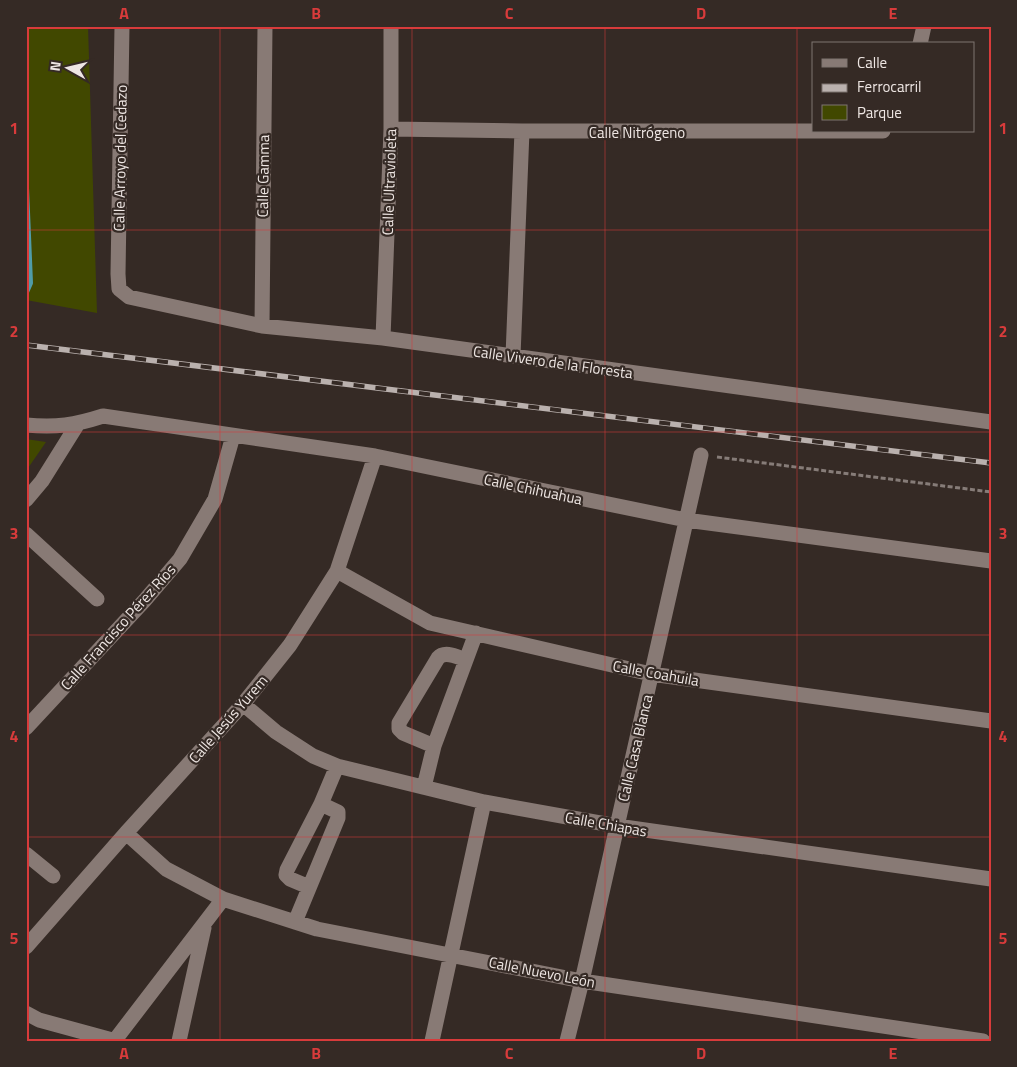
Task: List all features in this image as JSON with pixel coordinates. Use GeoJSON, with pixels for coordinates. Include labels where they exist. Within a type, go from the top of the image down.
{"type":"FeatureCollection","features":[{"type":"Feature","properties":{"kind":"street","name":"Calle Arroyo del Cedazo"},"geometry":{"type":"LineString","coordinates":[[119,289],[122,26]]}},
{"type":"Feature","properties":{"kind":"street","name":"Calle Gamma"},"geometry":{"type":"LineString","coordinates":[[262,326],[265,26]]}},
{"type":"Feature","properties":{"kind":"street","name":"Calle Ultravioleta"},"geometry":{"type":"LineString","coordinates":[[383,338],[391,129],[392,26]]}},
{"type":"Feature","properties":{"kind":"street"},"geometry":{"type":"LineString","coordinates":[[920,42],[924,26]]}},
{"type":"Feature","properties":{"kind":"street","name":"Calle Nitrógeno"},"geometry":{"type":"LineString","coordinates":[[391,129],[522,132],[812,131]]}},
{"type":"Feature","properties":{"kind":"street"},"geometry":{"type":"LineString","coordinates":[[513,356],[522,132]]}},
{"type":"Feature","properties":{"kind":"street","name":"Calle Vivero de la Floresta"},"geometry":{"type":"LineString","coordinates":[[119,289],[129,297],[262,326],[383,338],[991,422]]}},
{"type":"Feature","properties":{"kind":"street","name":"Calle Chihuahua"},"geometry":{"type":"LineString","coordinates":[[26,425],[46,427],[78,424],[103,416],[375,456],[686,520],[991,561]]}},
{"type":"Feature","properties":{"kind":"street"},"geometry":{"type":"LineString","coordinates":[[26,500],[42,481],[78,424]]}},
{"type":"Feature","properties":{"kind":"street","name":"Calle Francisco Pérez Ríos"},"geometry":{"type":"LineString","coordinates":[[26,728],[145,600],[180,559],[215,499],[233,436]]}},
{"type":"Feature","properties":{"kind":"street","name":"Calle Casa Blanca"},"geometry":{"type":"LineString","coordinates":[[567,1041],[701,455]]}},
{"type":"Feature","properties":{"kind":"street","name":"Calle Jesús Yurem"},"geometry":{"type":"LineString","coordinates":[[26,947],[126,832],[244,704],[290,645],[337,571],[375,456]]}},
{"type":"Feature","properties":{"kind":"street"},"geometry":{"type":"LineString","coordinates":[[26,534],[97,600]]}},
{"type":"Feature","properties":{"kind":"street","name":"Calle Coahuila"},"geometry":{"type":"LineString","coordinates":[[337,571],[430,623],[476,634],[651,674],[991,721]]}},
{"type":"Feature","properties":{"kind":"street"},"geometry":{"type":"LineString","coordinates":[[424,787],[434,746],[476,634]]}},
{"type":"Feature","properties":{"kind":"street"},"geometry":{"type":"LineString","coordinates":[[434,746],[402,733],[399,729],[399,723],[441,654],[446,653],[466,660]]}},
{"type":"Feature","properties":{"kind":"street","name":"Calle Chiapas"},"geometry":{"type":"LineString","coordinates":[[244,704],[276,732],[313,756],[337,766],[484,802],[617,826],[991,879]]}},
{"type":"Feature","properties":{"kind":"street"},"geometry":{"type":"LineString","coordinates":[[309,887],[290,879],[286,875],[286,870],[321,804],[337,766]]}},
{"type":"Feature","properties":{"kind":"street"},"geometry":{"type":"LineString","coordinates":[[432,1041],[484,802]]}},
{"type":"Feature","properties":{"kind":"street"},"geometry":{"type":"LineString","coordinates":[[295,922],[338,818],[338,812],[321,804]]}},
{"type":"Feature","properties":{"kind":"street","name":"Calle Nuevo León"},"geometry":{"type":"LineString","coordinates":[[126,832],[166,869],[223,899],[317,930],[582,980],[982,1041]]}},
{"type":"Feature","properties":{"kind":"street"},"geometry":{"type":"LineString","coordinates":[[26,854],[53,876]]}},
{"type":"Feature","properties":{"kind":"street"},"geometry":{"type":"LineString","coordinates":[[26,1012],[39,1020],[116,1041],[223,899]]}},
{"type":"Feature","properties":{"kind":"street"},"geometry":{"type":"LineString","coordinates":[[178,1041],[206,922]]}},
{"type":"Feature","properties":{"kind":"path"},"geometry":{"type":"LineString","coordinates":[[701,455],[991,492]]}},
{"type":"Feature","properties":{"kind":"green space"},"geometry":{"type":"Polygon","coordinates":[[[26,26],[88,26],[97,313],[26,300],[26,26]]]}},
{"type":"Feature","properties":{"kind":"green space"},"geometry":{"type":"Polygon","coordinates":[[[26,439],[46,442],[26,471],[26,439]]]}},
{"type":"Feature","properties":{"kind":"waterway"},"geometry":{"type":"LineString","coordinates":[[26,188],[30,283],[26,292]]}},
{"type":"Feature","properties":{"kind":"railway"},"geometry":{"type":"LineString","coordinates":[[26,345],[991,463]]}}]}
